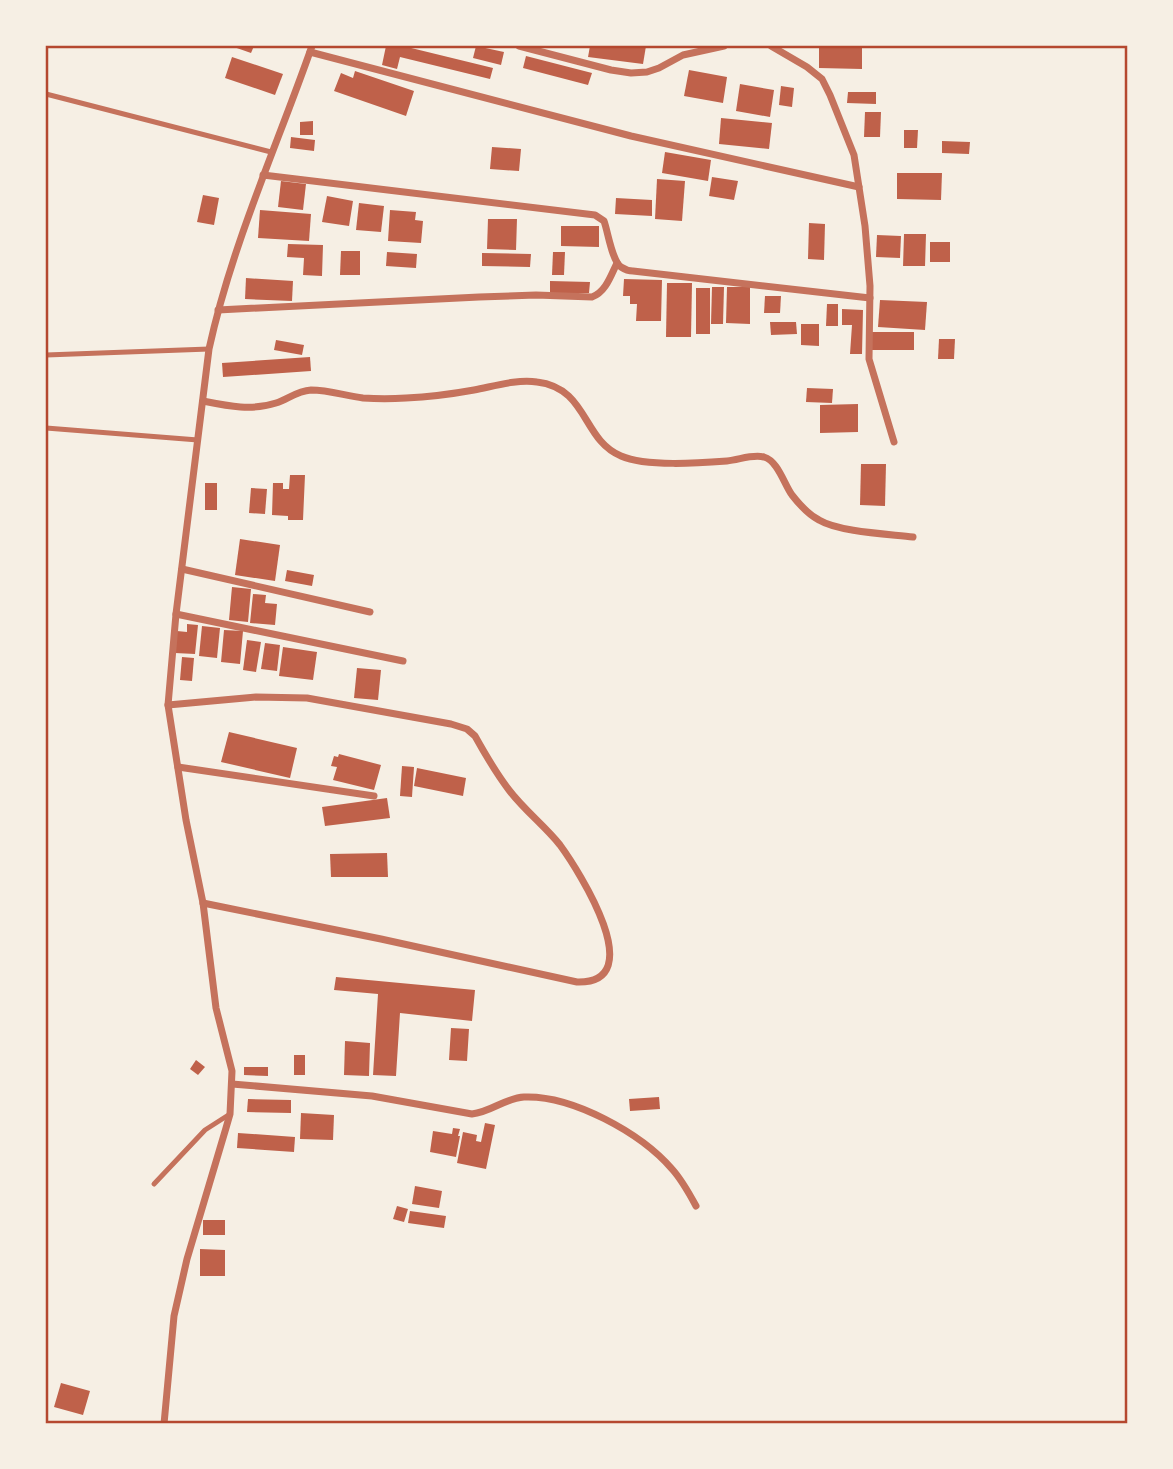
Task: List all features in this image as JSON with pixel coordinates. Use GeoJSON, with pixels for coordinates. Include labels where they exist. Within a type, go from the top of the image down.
{"type":"FeatureCollection","features":[{"type":"Feature","properties":{"kind":"street"},"geometry":{"type":"LineString","coordinates":[[519,46],[632,73],[647,72],[683,55],[724,46]]}},
{"type":"Feature","properties":{"kind":"street"},"geometry":{"type":"LineString","coordinates":[[771,46],[822,79],[853,155],[865,226],[870,298],[869,359],[894,442]]}},
{"type":"Feature","properties":{"kind":"street"},"geometry":{"type":"LineString","coordinates":[[164,1423],[174,1315],[187,1259],[230,1114],[232,1084],[230,1059],[216,1007],[203,903],[186,820],[168,705],[176,614],[209,349],[218,310],[271,152],[311,49],[631,136],[859,187]]}},
{"type":"Feature","properties":{"kind":"street"},"geometry":{"type":"LineString","coordinates":[[263,175],[595,215],[604,221],[617,263],[620,267],[633,271],[870,298]]}},
{"type":"Feature","properties":{"kind":"street"},"geometry":{"type":"LineString","coordinates":[[218,310],[536,295],[592,297],[603,289],[617,263]]}},
{"type":"Feature","properties":{"kind":"street"},"geometry":{"type":"LineString","coordinates":[[203,401],[255,408],[309,390],[365,398],[405,398],[451,394],[523,381],[538,382],[552,385],[569,394],[601,441],[622,457],[689,464],[751,457],[768,458],[791,493],[819,520],[838,527],[913,537]]}},
{"type":"Feature","properties":{"kind":"street"},"geometry":{"type":"LineString","coordinates":[[182,569],[370,612]]}},
{"type":"Feature","properties":{"kind":"street"},"geometry":{"type":"LineString","coordinates":[[176,614],[403,661]]}},
{"type":"Feature","properties":{"kind":"street"},"geometry":{"type":"LineString","coordinates":[[168,705],[256,697],[307,698],[467,729],[475,736],[510,792],[559,844],[581,875],[593,897],[609,942],[610,958],[604,974],[587,982],[577,982],[203,903]]}},
{"type":"Feature","properties":{"kind":"street"},"geometry":{"type":"LineString","coordinates":[[178,767],[374,796]]}},
{"type":"Feature","properties":{"kind":"street"},"geometry":{"type":"LineString","coordinates":[[232,1084],[372,1096],[472,1114],[520,1097],[571,1105],[604,1118],[652,1150],[671,1169],[696,1206]]}},
{"type":"Feature","properties":{"kind":"lane"},"geometry":{"type":"LineString","coordinates":[[46,94],[271,152]]}},
{"type":"Feature","properties":{"kind":"lane"},"geometry":{"type":"LineString","coordinates":[[46,355],[209,349]]}},
{"type":"Feature","properties":{"kind":"lane"},"geometry":{"type":"LineString","coordinates":[[46,428],[198,440]]}},
{"type":"Feature","properties":{"kind":"lane"},"geometry":{"type":"LineString","coordinates":[[153,1184],[205,1130],[230,1114]]}},
{"type":"Feature","properties":{"kind":"building"},"geometry":{"type":"Polygon","coordinates":[[[231,46],[254,46],[251,53],[231,46]]]}},
{"type":"Feature","properties":{"kind":"building"},"geometry":{"type":"Polygon","coordinates":[[[386,46],[403,46],[493,68],[490,79],[400,57],[397,69],[382,65],[386,46]]]}},
{"type":"Feature","properties":{"kind":"building"},"geometry":{"type":"Polygon","coordinates":[[[476,46],[504,52],[501,65],[473,58],[476,46]]]}},
{"type":"Feature","properties":{"kind":"building"},"geometry":{"type":"Polygon","coordinates":[[[590,46],[646,46],[643,64],[588,57],[590,46]]]}},
{"type":"Feature","properties":{"kind":"building"},"geometry":{"type":"Polygon","coordinates":[[[819,47],[862,47],[862,69],[819,68],[819,47]]]}},
{"type":"Feature","properties":{"kind":"building"},"geometry":{"type":"Polygon","coordinates":[[[526,56],[592,73],[588,85],[523,68],[526,56]]]}},
{"type":"Feature","properties":{"kind":"building"},"geometry":{"type":"Polygon","coordinates":[[[232,57],[283,74],[275,95],[225,78],[232,57]]]}},
{"type":"Feature","properties":{"kind":"building"},"geometry":{"type":"Polygon","coordinates":[[[689,70],[727,77],[723,103],[684,96],[689,70]]]}},
{"type":"Feature","properties":{"kind":"building"},"geometry":{"type":"Polygon","coordinates":[[[355,71],[414,91],[406,116],[334,91],[341,73],[353,78],[355,71]]]}},
{"type":"Feature","properties":{"kind":"building"},"geometry":{"type":"Polygon","coordinates":[[[740,84],[774,90],[770,117],[736,111],[740,84]]]}},
{"type":"Feature","properties":{"kind":"building"},"geometry":{"type":"Polygon","coordinates":[[[781,86],[794,88],[792,107],[779,105],[781,86]]]}},
{"type":"Feature","properties":{"kind":"building"},"geometry":{"type":"Polygon","coordinates":[[[848,92],[876,92],[876,104],[847,103],[848,92]]]}},
{"type":"Feature","properties":{"kind":"building"},"geometry":{"type":"Polygon","coordinates":[[[865,112],[881,112],[880,137],[864,137],[865,112]]]}},
{"type":"Feature","properties":{"kind":"building"},"geometry":{"type":"Polygon","coordinates":[[[721,118],[772,123],[769,149],[719,144],[721,118]]]}},
{"type":"Feature","properties":{"kind":"building"},"geometry":{"type":"Polygon","coordinates":[[[313,121],[313,135],[300,135],[300,122],[313,121]]]}},
{"type":"Feature","properties":{"kind":"building"},"geometry":{"type":"Polygon","coordinates":[[[904,130],[918,130],[917,148],[904,148],[904,130]]]}},
{"type":"Feature","properties":{"kind":"building"},"geometry":{"type":"Polygon","coordinates":[[[291,137],[315,140],[314,151],[290,148],[291,137]]]}},
{"type":"Feature","properties":{"kind":"building"},"geometry":{"type":"Polygon","coordinates":[[[942,141],[970,142],[969,154],[942,153],[942,141]]]}},
{"type":"Feature","properties":{"kind":"building"},"geometry":{"type":"Polygon","coordinates":[[[492,147],[521,149],[519,171],[490,169],[492,147]]]}},
{"type":"Feature","properties":{"kind":"building"},"geometry":{"type":"Polygon","coordinates":[[[665,152],[711,160],[708,181],[662,173],[665,152]]]}},
{"type":"Feature","properties":{"kind":"building"},"geometry":{"type":"Polygon","coordinates":[[[897,173],[942,173],[941,200],[897,199],[897,173]]]}},
{"type":"Feature","properties":{"kind":"building"},"geometry":{"type":"Polygon","coordinates":[[[712,177],[738,181],[734,200],[709,196],[712,177]]]}},
{"type":"Feature","properties":{"kind":"building"},"geometry":{"type":"Polygon","coordinates":[[[657,179],[685,181],[682,221],[655,219],[657,179]]]}},
{"type":"Feature","properties":{"kind":"building"},"geometry":{"type":"Polygon","coordinates":[[[281,181],[306,184],[303,210],[278,207],[281,181]]]}},
{"type":"Feature","properties":{"kind":"building"},"geometry":{"type":"Polygon","coordinates":[[[203,195],[219,198],[214,225],[197,222],[203,195]]]}},
{"type":"Feature","properties":{"kind":"building"},"geometry":{"type":"Polygon","coordinates":[[[327,196],[353,201],[349,226],[322,222],[327,196]]]}},
{"type":"Feature","properties":{"kind":"building"},"geometry":{"type":"Polygon","coordinates":[[[616,198],[652,200],[652,216],[615,214],[616,198]]]}},
{"type":"Feature","properties":{"kind":"building"},"geometry":{"type":"Polygon","coordinates":[[[359,203],[384,206],[381,232],[356,230],[359,203]]]}},
{"type":"Feature","properties":{"kind":"building"},"geometry":{"type":"Polygon","coordinates":[[[260,210],[311,214],[309,241],[258,238],[260,210]]]}},
{"type":"Feature","properties":{"kind":"building"},"geometry":{"type":"Polygon","coordinates":[[[390,210],[416,212],[415,220],[423,221],[421,243],[388,241],[390,210]]]}},
{"type":"Feature","properties":{"kind":"building"},"geometry":{"type":"Polygon","coordinates":[[[488,219],[517,219],[516,250],[487,249],[488,219]]]}},
{"type":"Feature","properties":{"kind":"building"},"geometry":{"type":"Polygon","coordinates":[[[809,223],[825,224],[824,260],[808,259],[809,223]]]}},
{"type":"Feature","properties":{"kind":"building"},"geometry":{"type":"Polygon","coordinates":[[[561,226],[599,226],[599,247],[561,246],[561,226]]]}},
{"type":"Feature","properties":{"kind":"building"},"geometry":{"type":"Polygon","coordinates":[[[904,234],[926,234],[925,266],[903,266],[904,234]]]}},
{"type":"Feature","properties":{"kind":"building"},"geometry":{"type":"Polygon","coordinates":[[[877,235],[901,236],[900,258],[876,257],[877,235]]]}},
{"type":"Feature","properties":{"kind":"building"},"geometry":{"type":"Polygon","coordinates":[[[930,242],[950,242],[950,262],[930,262],[930,242]]]}},
{"type":"Feature","properties":{"kind":"building"},"geometry":{"type":"Polygon","coordinates":[[[288,244],[323,245],[322,276],[303,275],[304,258],[287,257],[288,244]]]}},
{"type":"Feature","properties":{"kind":"building"},"geometry":{"type":"Polygon","coordinates":[[[341,251],[360,251],[360,275],[340,275],[341,251]]]}},
{"type":"Feature","properties":{"kind":"building"},"geometry":{"type":"Polygon","coordinates":[[[387,252],[417,254],[416,268],[386,266],[387,252]]]}},
{"type":"Feature","properties":{"kind":"building"},"geometry":{"type":"Polygon","coordinates":[[[553,252],[565,252],[564,275],[552,275],[553,252]]]}},
{"type":"Feature","properties":{"kind":"building"},"geometry":{"type":"Polygon","coordinates":[[[482,253],[531,254],[530,267],[482,266],[482,253]]]}},
{"type":"Feature","properties":{"kind":"building"},"geometry":{"type":"Polygon","coordinates":[[[246,278],[293,281],[292,301],[245,299],[246,278]]]}},
{"type":"Feature","properties":{"kind":"building"},"geometry":{"type":"Polygon","coordinates":[[[624,279],[662,280],[661,321],[636,321],[637,304],[630,304],[630,296],[623,296],[624,279]]]}},
{"type":"Feature","properties":{"kind":"building"},"geometry":{"type":"Polygon","coordinates":[[[550,281],[590,282],[589,293],[550,293],[550,281]]]}},
{"type":"Feature","properties":{"kind":"building"},"geometry":{"type":"Polygon","coordinates":[[[667,283],[692,283],[691,337],[666,337],[667,283]]]}},
{"type":"Feature","properties":{"kind":"building"},"geometry":{"type":"Polygon","coordinates":[[[712,287],[724,287],[723,324],[711,324],[712,287]]]}},
{"type":"Feature","properties":{"kind":"building"},"geometry":{"type":"Polygon","coordinates":[[[727,287],[750,287],[750,324],[726,323],[727,287]]]}},
{"type":"Feature","properties":{"kind":"building"},"geometry":{"type":"Polygon","coordinates":[[[696,288],[710,288],[710,334],[696,334],[696,288]]]}},
{"type":"Feature","properties":{"kind":"building"},"geometry":{"type":"Polygon","coordinates":[[[765,296],[781,296],[780,313],[764,313],[765,296]]]}},
{"type":"Feature","properties":{"kind":"building"},"geometry":{"type":"Polygon","coordinates":[[[880,300],[927,302],[925,330],[878,327],[880,300]]]}},
{"type":"Feature","properties":{"kind":"building"},"geometry":{"type":"Polygon","coordinates":[[[827,304],[838,304],[838,326],[826,326],[827,304]]]}},
{"type":"Feature","properties":{"kind":"building"},"geometry":{"type":"Polygon","coordinates":[[[842,309],[863,310],[862,354],[850,354],[852,325],[842,325],[842,309]]]}},
{"type":"Feature","properties":{"kind":"building"},"geometry":{"type":"Polygon","coordinates":[[[770,322],[796,322],[797,334],[771,335],[770,322]]]}},
{"type":"Feature","properties":{"kind":"building"},"geometry":{"type":"Polygon","coordinates":[[[801,324],[819,324],[819,346],[801,345],[801,324]]]}},
{"type":"Feature","properties":{"kind":"building"},"geometry":{"type":"Polygon","coordinates":[[[872,332],[914,332],[914,350],[872,350],[872,332]]]}},
{"type":"Feature","properties":{"kind":"building"},"geometry":{"type":"Polygon","coordinates":[[[939,339],[955,339],[954,359],[938,359],[939,339]]]}},
{"type":"Feature","properties":{"kind":"building"},"geometry":{"type":"Polygon","coordinates":[[[276,340],[304,345],[302,355],[274,350],[276,340]]]}},
{"type":"Feature","properties":{"kind":"building"},"geometry":{"type":"Polygon","coordinates":[[[310,357],[311,371],[223,377],[222,363],[310,357]]]}},
{"type":"Feature","properties":{"kind":"building"},"geometry":{"type":"Polygon","coordinates":[[[807,388],[833,389],[832,403],[806,402],[807,388]]]}},
{"type":"Feature","properties":{"kind":"building"},"geometry":{"type":"Polygon","coordinates":[[[858,404],[858,432],[820,433],[820,405],[858,404]]]}},
{"type":"Feature","properties":{"kind":"building"},"geometry":{"type":"Polygon","coordinates":[[[861,464],[886,464],[885,506],[860,505],[861,464]]]}},
{"type":"Feature","properties":{"kind":"building"},"geometry":{"type":"Polygon","coordinates":[[[290,475],[305,475],[303,520],[288,520],[288,516],[272,515],[273,483],[283,483],[283,489],[289,489],[290,475]]]}},
{"type":"Feature","properties":{"kind":"building"},"geometry":{"type":"Polygon","coordinates":[[[205,483],[217,483],[217,510],[205,510],[205,483]]]}},
{"type":"Feature","properties":{"kind":"building"},"geometry":{"type":"Polygon","coordinates":[[[251,488],[267,489],[265,514],[249,513],[251,488]]]}},
{"type":"Feature","properties":{"kind":"building"},"geometry":{"type":"Polygon","coordinates":[[[240,539],[280,545],[275,581],[235,575],[240,539]]]}},
{"type":"Feature","properties":{"kind":"building"},"geometry":{"type":"Polygon","coordinates":[[[287,570],[314,575],[312,586],[285,581],[287,570]]]}},
{"type":"Feature","properties":{"kind":"building"},"geometry":{"type":"Polygon","coordinates":[[[232,587],[251,589],[248,622],[229,620],[232,587]]]}},
{"type":"Feature","properties":{"kind":"building"},"geometry":{"type":"Polygon","coordinates":[[[253,594],[266,595],[265,603],[277,604],[275,625],[250,623],[253,594]]]}},
{"type":"Feature","properties":{"kind":"building"},"geometry":{"type":"Polygon","coordinates":[[[187,624],[198,625],[195,654],[175,653],[177,631],[187,632],[187,624]]]}},
{"type":"Feature","properties":{"kind":"building"},"geometry":{"type":"Polygon","coordinates":[[[202,626],[220,628],[217,658],[199,656],[202,626]]]}},
{"type":"Feature","properties":{"kind":"building"},"geometry":{"type":"Polygon","coordinates":[[[224,630],[243,631],[240,664],[221,662],[224,630]]]}},
{"type":"Feature","properties":{"kind":"building"},"geometry":{"type":"Polygon","coordinates":[[[247,640],[261,642],[256,672],[243,670],[247,640]]]}},
{"type":"Feature","properties":{"kind":"building"},"geometry":{"type":"Polygon","coordinates":[[[265,643],[280,645],[277,671],[261,669],[265,643]]]}},
{"type":"Feature","properties":{"kind":"building"},"geometry":{"type":"Polygon","coordinates":[[[283,647],[317,652],[313,680],[279,676],[283,647]]]}},
{"type":"Feature","properties":{"kind":"building"},"geometry":{"type":"Polygon","coordinates":[[[182,657],[194,658],[192,681],[180,680],[182,657]]]}},
{"type":"Feature","properties":{"kind":"building"},"geometry":{"type":"Polygon","coordinates":[[[357,668],[381,670],[378,700],[354,698],[357,668]]]}},
{"type":"Feature","properties":{"kind":"building"},"geometry":{"type":"Polygon","coordinates":[[[229,732],[297,748],[290,778],[221,762],[229,732]]]}},
{"type":"Feature","properties":{"kind":"building"},"geometry":{"type":"Polygon","coordinates":[[[339,754],[381,765],[374,790],[333,780],[337,767],[331,766],[334,756],[338,757],[339,754]]]}},
{"type":"Feature","properties":{"kind":"building"},"geometry":{"type":"Polygon","coordinates":[[[402,766],[414,767],[412,797],[400,796],[402,766]]]}},
{"type":"Feature","properties":{"kind":"building"},"geometry":{"type":"Polygon","coordinates":[[[417,768],[466,778],[463,796],[414,786],[417,768]]]}},
{"type":"Feature","properties":{"kind":"building"},"geometry":{"type":"Polygon","coordinates":[[[387,798],[390,818],[325,826],[322,807],[387,798]]]}},
{"type":"Feature","properties":{"kind":"building"},"geometry":{"type":"Polygon","coordinates":[[[387,853],[388,877],[331,877],[330,854],[387,853]]]}},
{"type":"Feature","properties":{"kind":"building"},"geometry":{"type":"Polygon","coordinates":[[[336,977],[475,990],[472,1021],[400,1013],[396,1076],[373,1075],[378,994],[334,990],[336,977]]]}},
{"type":"Feature","properties":{"kind":"building"},"geometry":{"type":"Polygon","coordinates":[[[451,1028],[469,1029],[467,1061],[449,1060],[451,1028]]]}},
{"type":"Feature","properties":{"kind":"building"},"geometry":{"type":"Polygon","coordinates":[[[345,1041],[370,1043],[369,1076],[344,1075],[345,1041]]]}},
{"type":"Feature","properties":{"kind":"building"},"geometry":{"type":"Polygon","coordinates":[[[294,1055],[305,1055],[305,1075],[294,1075],[294,1055]]]}},
{"type":"Feature","properties":{"kind":"building"},"geometry":{"type":"Polygon","coordinates":[[[196,1060],[205,1067],[198,1075],[190,1069],[196,1060]]]}},
{"type":"Feature","properties":{"kind":"building"},"geometry":{"type":"Polygon","coordinates":[[[244,1067],[268,1067],[268,1076],[244,1075],[244,1067]]]}},
{"type":"Feature","properties":{"kind":"building"},"geometry":{"type":"Polygon","coordinates":[[[659,1097],[660,1109],[630,1111],[629,1099],[659,1097]]]}},
{"type":"Feature","properties":{"kind":"building"},"geometry":{"type":"Polygon","coordinates":[[[248,1099],[291,1100],[291,1113],[247,1112],[248,1099]]]}},
{"type":"Feature","properties":{"kind":"building"},"geometry":{"type":"Polygon","coordinates":[[[301,1113],[334,1115],[333,1140],[300,1139],[301,1113]]]}},
{"type":"Feature","properties":{"kind":"building"},"geometry":{"type":"Polygon","coordinates":[[[485,1123],[495,1125],[486,1169],[457,1163],[463,1132],[477,1135],[476,1141],[481,1142],[485,1123]]]}},
{"type":"Feature","properties":{"kind":"building"},"geometry":{"type":"Polygon","coordinates":[[[453,1128],[460,1129],[456,1157],[430,1152],[433,1131],[452,1134],[453,1128]]]}},
{"type":"Feature","properties":{"kind":"building"},"geometry":{"type":"Polygon","coordinates":[[[238,1133],[295,1137],[294,1152],[237,1148],[238,1133]]]}},
{"type":"Feature","properties":{"kind":"building"},"geometry":{"type":"Polygon","coordinates":[[[415,1186],[442,1191],[439,1208],[412,1204],[415,1186]]]}},
{"type":"Feature","properties":{"kind":"building"},"geometry":{"type":"Polygon","coordinates":[[[397,1206],[408,1209],[404,1222],[393,1219],[397,1206]]]}},
{"type":"Feature","properties":{"kind":"building"},"geometry":{"type":"Polygon","coordinates":[[[410,1211],[446,1216],[444,1228],[408,1223],[410,1211]]]}},
{"type":"Feature","properties":{"kind":"building"},"geometry":{"type":"Polygon","coordinates":[[[203,1220],[225,1220],[225,1235],[203,1235],[203,1220]]]}},
{"type":"Feature","properties":{"kind":"building"},"geometry":{"type":"Polygon","coordinates":[[[200,1249],[225,1250],[225,1276],[200,1276],[200,1249]]]}},
{"type":"Feature","properties":{"kind":"building"},"geometry":{"type":"Polygon","coordinates":[[[61,1383],[90,1391],[83,1415],[54,1407],[61,1383]]]}}]}
